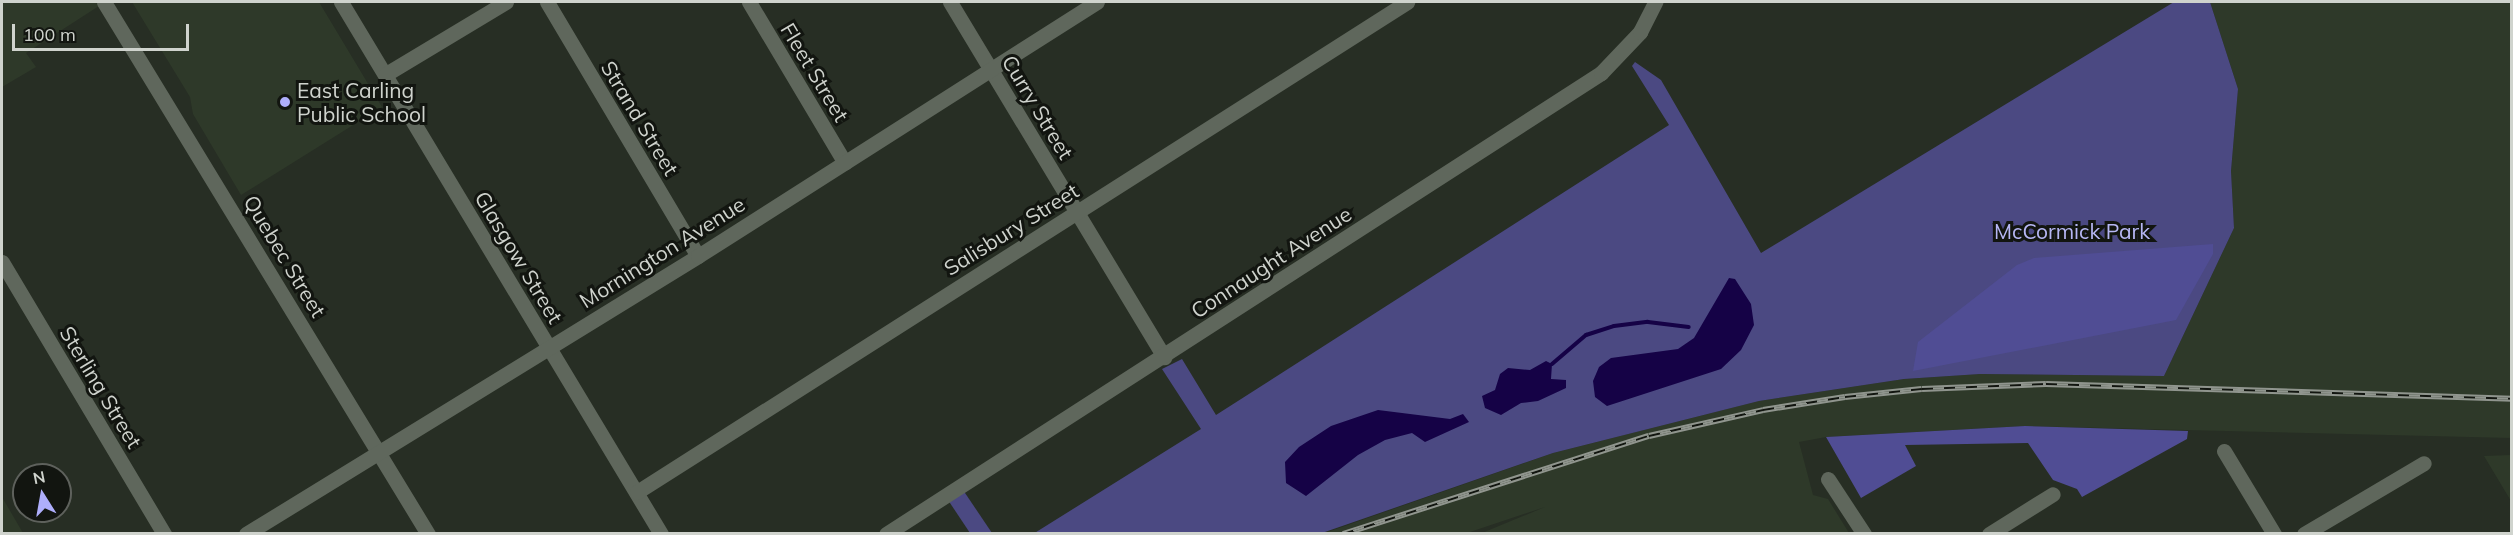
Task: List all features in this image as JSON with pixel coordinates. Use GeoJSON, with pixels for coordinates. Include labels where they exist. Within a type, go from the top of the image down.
{"type":"FeatureCollection","features":[{"type":"Feature","properties":{"kind":"street","name":"Quebec Street"},"geometry":{"type":"LineString","coordinates":[[104,2],[428,534]]}},
{"type":"Feature","properties":{"kind":"street","name":"Glasgow Street"},"geometry":{"type":"LineString","coordinates":[[341,2],[661,534]]}},
{"type":"Feature","properties":{"kind":"street"},"geometry":{"type":"LineString","coordinates":[[386,74],[506,2]]}},
{"type":"Feature","properties":{"kind":"street","name":"Strand Street"},"geometry":{"type":"LineString","coordinates":[[547,2],[698,256]]}},
{"type":"Feature","properties":{"kind":"street","name":"Fleet Street"},"geometry":{"type":"LineString","coordinates":[[749,2],[845,163]]}},
{"type":"Feature","properties":{"kind":"street","name":"Curry Street"},"geometry":{"type":"LineString","coordinates":[[950,2],[1164,357]]}},
{"type":"Feature","properties":{"kind":"street","name":"Mornington Avenue"},"geometry":{"type":"LineString","coordinates":[[246,534],[378,449],[698,256],[1097,2]]}},
{"type":"Feature","properties":{"kind":"street","name":"Salisbury Street"},"geometry":{"type":"LineString","coordinates":[[637,492],[1407,2]]}},
{"type":"Feature","properties":{"kind":"street","name":"Connaught Avenue"},"geometry":{"type":"LineString","coordinates":[[886,534],[1164,357],[1601,73],[1640,32],[1655,2]]}},
{"type":"Feature","properties":{"kind":"street","name":"Sterling Street"},"geometry":{"type":"LineString","coordinates":[[2,262],[164,534]]}},
{"type":"Feature","properties":{"kind":"street"},"geometry":{"type":"LineString","coordinates":[[2224,451],[2274,534]]}},
{"type":"Feature","properties":{"kind":"street"},"geometry":{"type":"LineString","coordinates":[[2304,534],[2424,463]]}},
{"type":"Feature","properties":{"kind":"street"},"geometry":{"type":"LineString","coordinates":[[1828,479],[1864,534]]}},
{"type":"Feature","properties":{"kind":"street"},"geometry":{"type":"LineString","coordinates":[[1989,534],[2054,494]]}},
{"type":"Feature","properties":{"kind":"shaded area"},"geometry":{"type":"Polygon","coordinates":[[[2,2],[96,2],[99,6],[26,53],[36,67],[2,87],[2,2]]]}},
{"type":"Feature","properties":{"kind":"shaded area","name":"East Carling Public School"},"geometry":{"type":"Polygon","coordinates":[[[132,2],[319,2],[382,107],[241,195],[193,114],[190,97],[132,2]]]}},
{"type":"Feature","properties":{"kind":"shaded area"},"geometry":{"type":"Polygon","coordinates":[[[2210,2],[2511,2],[2511,438],[2025,426],[1826,437],[1799,442],[1813,495],[1828,499],[1849,533],[1482,533],[1545,507],[1467,533],[1322,534],[1553,453],[1759,401],[1904,379],[1980,374],[2164,376],[2234,228],[2231,171],[2238,89],[2210,2]]]}},
{"type":"Feature","properties":{"kind":"shaded area"},"geometry":{"type":"Polygon","coordinates":[[[2213,244],[2213,254],[2176,320],[1913,371],[1918,342],[2017,265],[2034,258],[2213,244]]]}},
{"type":"Feature","properties":{"kind":"shaded area"},"geometry":{"type":"Polygon","coordinates":[[[1729,278],[1735,279],[1751,304],[1754,325],[1741,350],[1721,369],[1607,406],[1595,397],[1593,381],[1599,367],[1611,358],[1678,349],[1694,338],[1729,278]]]}},
{"type":"Feature","properties":{"kind":"shaded area"},"geometry":{"type":"Polygon","coordinates":[[[1546,361],[1552,364],[1551,379],[1566,380],[1566,388],[1538,401],[1521,403],[1501,415],[1485,408],[1482,396],[1495,390],[1500,374],[1508,368],[1530,370],[1546,361]]]}},
{"type":"Feature","properties":{"kind":"shaded area"},"geometry":{"type":"Polygon","coordinates":[[[1378,410],[1450,419],[1463,414],[1469,422],[1425,442],[1412,433],[1385,440],[1358,455],[1306,496],[1286,483],[1285,462],[1299,447],[1331,426],[1378,410]]]}},
{"type":"Feature","properties":{"kind":"shaded area"},"geometry":{"type":"Polygon","coordinates":[[[2025,426],[2188,431],[2187,439],[2082,497],[2077,489],[2053,480],[2028,443],[1905,445],[1916,466],[1861,498],[1826,437],[2025,426]]]}},
{"type":"Feature","properties":{"kind":"shaded area"},"geometry":{"type":"Polygon","coordinates":[[[2512,455],[2511,501],[2484,456],[2512,455]]]}},
{"type":"Feature","properties":{"kind":"shaded area"},"geometry":{"type":"Polygon","coordinates":[[[2,497],[12,514],[12,523],[17,523],[23,533],[2,533],[2,497]]]}},
{"type":"Feature","properties":{"kind":"green space","name":"McCormick Park"},"geometry":{"type":"Polygon","coordinates":[[[2174,2],[2210,2],[2238,89],[2231,171],[2234,228],[2164,376],[1980,374],[1904,379],[1759,401],[1553,453],[1322,533],[1033,534],[1201,429],[1162,369],[1182,359],[1216,415],[1669,125],[1632,66],[1635,62],[1661,80],[1761,253],[2174,2]]]}},
{"type":"Feature","properties":{"kind":"green space"},"geometry":{"type":"Polygon","coordinates":[[[963,490],[992,533],[970,533],[948,500],[963,490]]]}},
{"type":"Feature","properties":{"kind":"waterway"},"geometry":{"type":"LineString","coordinates":[[1552,364],[1586,335],[1614,326],[1648,322],[1689,327]]}},
{"type":"Feature","properties":{"kind":"railway"},"geometry":{"type":"LineString","coordinates":[[1343,534],[1649,436],[1763,410],[1845,397],[1922,389],[2046,384],[2512,399]]}},
{"type":"Feature","properties":{"kind":"place","name":"East Carling Public School"},"geometry":{"type":"Point","coordinates":[285,102]}}]}
